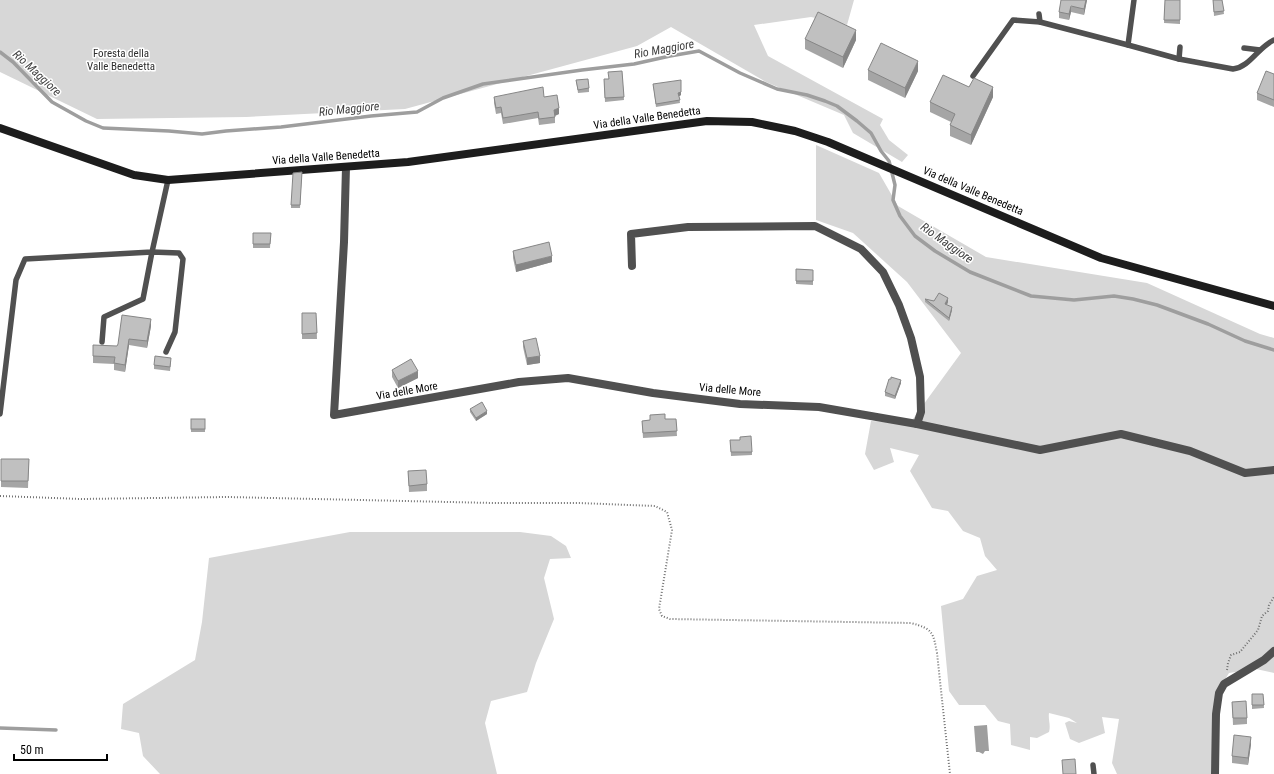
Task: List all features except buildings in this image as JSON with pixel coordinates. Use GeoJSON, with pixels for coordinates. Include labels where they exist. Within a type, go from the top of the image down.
{"type":"FeatureCollection","features":[{"type":"Feature","properties":{"kind":"main road","name":"Via della Valle Benedetta"},"geometry":{"type":"LineString","coordinates":[[0,128],[134,175],[168,180],[408,162],[707,121],[752,122],[795,131],[828,142],[1101,258],[1274,306]]}},
{"type":"Feature","properties":{"kind":"street","name":"Via delle More"},"geometry":{"type":"LineString","coordinates":[[346,167],[344,242],[334,415],[520,382],[568,378],[653,393],[740,404],[819,407],[916,424]]}},
{"type":"Feature","properties":{"kind":"street"},"geometry":{"type":"LineString","coordinates":[[632,266],[631,234],[688,227],[815,226],[861,249],[884,272],[899,305],[911,338],[920,377],[921,412],[916,424],[1040,450],[1121,434],[1190,451],[1245,473],[1274,470]]}},
{"type":"Feature","properties":{"kind":"street"},"geometry":{"type":"LineString","coordinates":[[1215,774],[1216,714],[1219,693],[1224,684],[1264,660],[1274,651]]}},
{"type":"Feature","properties":{"kind":"lane"},"geometry":{"type":"LineString","coordinates":[[1128,45],[1134,0]]}},
{"type":"Feature","properties":{"kind":"lane"},"geometry":{"type":"LineString","coordinates":[[1039,14],[1040,22]]}},
{"type":"Feature","properties":{"kind":"lane"},"geometry":{"type":"LineString","coordinates":[[973,76],[1013,20],[1040,22],[1179,60],[1232,69],[1238,69],[1244,66],[1260,50],[1274,40]]}},
{"type":"Feature","properties":{"kind":"lane"},"geometry":{"type":"LineString","coordinates":[[1179,60],[1180,47]]}},
{"type":"Feature","properties":{"kind":"lane"},"geometry":{"type":"LineString","coordinates":[[1244,48],[1260,50]]}},
{"type":"Feature","properties":{"kind":"lane"},"geometry":{"type":"LineString","coordinates":[[102,342],[104,316],[143,299],[168,180]]}},
{"type":"Feature","properties":{"kind":"lane"},"geometry":{"type":"LineString","coordinates":[[0,414],[16,280],[25,259],[152,252],[180,253],[183,259],[175,332],[166,352]]}},
{"type":"Feature","properties":{"kind":"lane"},"geometry":{"type":"LineString","coordinates":[[1093,765],[1094,774]]}},
{"type":"Feature","properties":{"kind":"path"},"geometry":{"type":"LineString","coordinates":[[0,496],[81,499],[228,497],[493,503],[579,503],[655,506],[667,512],[672,530],[659,609],[662,616],[670,619],[911,623],[925,627],[934,635],[950,774]]}},
{"type":"Feature","properties":{"kind":"path"},"geometry":{"type":"LineString","coordinates":[[1227,670],[1228,662],[1231,656],[1240,652],[1258,630],[1262,616],[1268,611],[1269,605],[1274,598]]}},
{"type":"Feature","properties":{"kind":"green space","name":"Foresta della Valle Benedetta"},"geometry":{"type":"Polygon","coordinates":[[[0,0],[854,0],[847,25],[811,17],[754,25],[768,56],[883,119],[880,125],[889,140],[908,155],[902,162],[853,133],[844,115],[766,82],[671,27],[637,46],[405,109],[246,117],[97,119],[0,72],[0,0]]]}},
{"type":"Feature","properties":{"kind":"green space"},"geometry":{"type":"Polygon","coordinates":[[[816,145],[879,173],[898,206],[986,257],[1147,283],[1260,334],[1274,338],[1274,673],[1256,669],[1229,673],[1216,694],[1211,774],[1117,774],[1112,763],[1119,719],[1102,717],[1105,733],[1079,743],[1070,739],[1065,723],[1069,721],[1077,723],[1069,718],[1049,713],[1049,732],[1037,738],[1030,737],[1030,750],[1011,745],[1010,724],[998,721],[985,705],[959,705],[949,691],[941,606],[963,599],[977,576],[997,570],[985,556],[980,538],[963,531],[948,511],[932,508],[910,471],[919,455],[890,448],[894,462],[874,470],[865,454],[871,421],[910,423],[961,353],[907,282],[853,233],[816,220],[816,145]]]}},
{"type":"Feature","properties":{"kind":"green space"},"geometry":{"type":"Polygon","coordinates":[[[350,532],[520,532],[551,536],[566,546],[571,558],[550,559],[544,578],[554,619],[536,663],[527,692],[491,701],[485,723],[497,774],[160,774],[143,756],[139,733],[121,729],[123,704],[195,660],[202,622],[209,558],[350,532]]]}},
{"type":"Feature","properties":{"kind":"shaded area"},"geometry":{"type":"Polygon","coordinates":[[[987,725],[989,751],[985,751],[983,754],[976,752],[974,726],[987,725]]]}},
{"type":"Feature","properties":{"kind":"waterway","name":"Rio Maggiore"},"geometry":{"type":"LineString","coordinates":[[0,52],[13,62],[52,102],[86,121],[103,128],[202,134],[417,112],[443,98],[483,84],[634,64],[699,51],[740,73],[777,89],[807,95],[837,106],[857,121],[871,133],[881,151],[889,161],[895,185],[893,200],[900,216],[915,236],[935,251],[970,272],[1031,296],[1074,300],[1114,296],[1157,305],[1208,324],[1245,341],[1274,350]]}},
{"type":"Feature","properties":{"kind":"waterway"},"geometry":{"type":"LineString","coordinates":[[0,728],[56,730]]}}]}
